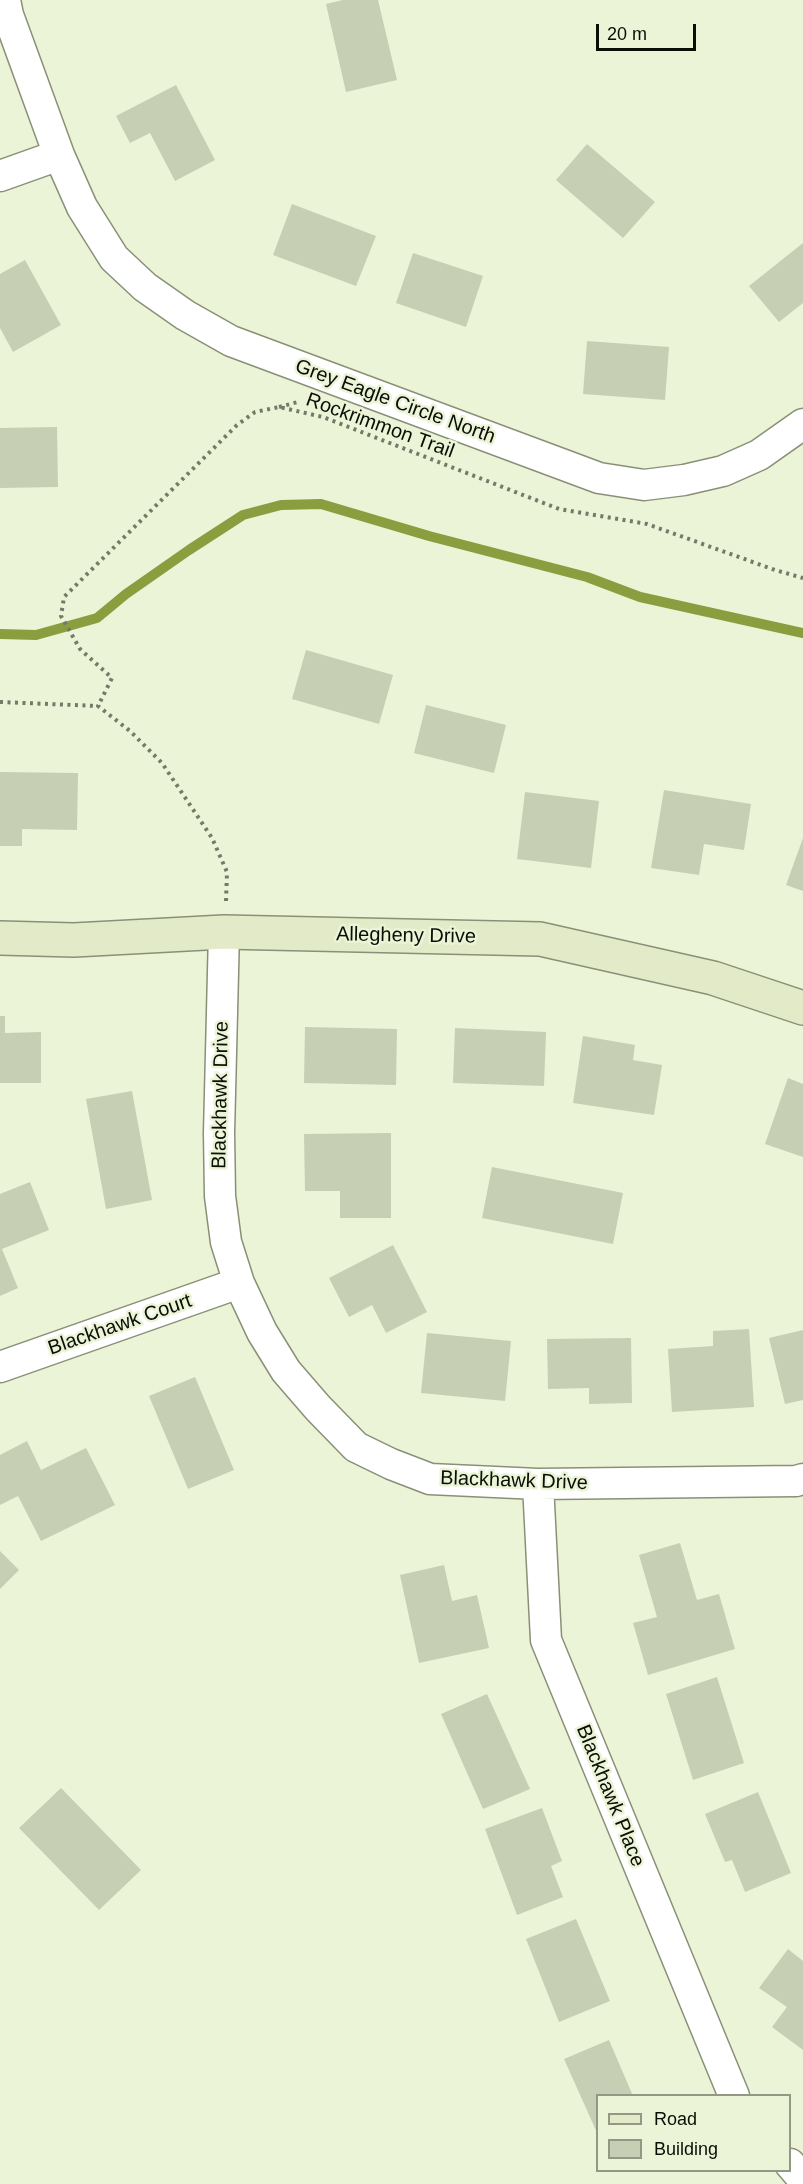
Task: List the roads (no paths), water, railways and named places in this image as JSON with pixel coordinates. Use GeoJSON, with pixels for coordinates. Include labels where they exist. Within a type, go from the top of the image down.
{"type":"FeatureCollection","features":[{"type":"Feature","properties":{"kind":"street","name":"Grey Eagle Circle North"},"geometry":{"type":"LineString","coordinates":[[5,0],[8,15],[59,154],[82,207],[114,258],[145,287],[185,315],[231,341],[599,478],[644,485],[684,480],[723,471],[759,455],[803,424]]}},
{"type":"Feature","properties":{"kind":"street"},"geometry":{"type":"LineString","coordinates":[[0,176],[59,154]]}},
{"type":"Feature","properties":{"kind":"street","name":"Allegheny Drive"},"geometry":{"type":"LineString","coordinates":[[0,938],[74,940],[224,932],[540,939],[713,978],[803,1008]]}},
{"type":"Feature","properties":{"kind":"street","name":"Blackhawk Drive"},"geometry":{"type":"LineString","coordinates":[[224,932],[219,1133],[220,1196],[226,1242],[239,1283],[262,1332],[286,1371],[356,1447],[430,1479],[538,1484],[796,1481],[803,1479]]}},
{"type":"Feature","properties":{"kind":"street","name":"Blackhawk Court"},"geometry":{"type":"LineString","coordinates":[[0,1367],[239,1283]]}},
{"type":"Feature","properties":{"kind":"street","name":"Blackhawk Place"},"geometry":{"type":"LineString","coordinates":[[538,1484],[546,1640],[733,2094]]}},
{"type":"Feature","properties":{"kind":"street"},"geometry":{"type":"LineString","coordinates":[[791,2166],[803,2179]]}},
{"type":"Feature","properties":{"kind":"waterway"},"geometry":{"type":"LineString","coordinates":[[0,634],[36,635],[97,618],[126,594],[243,515],[281,505],[321,504],[429,536],[587,577],[640,597],[803,633]]}}]}
